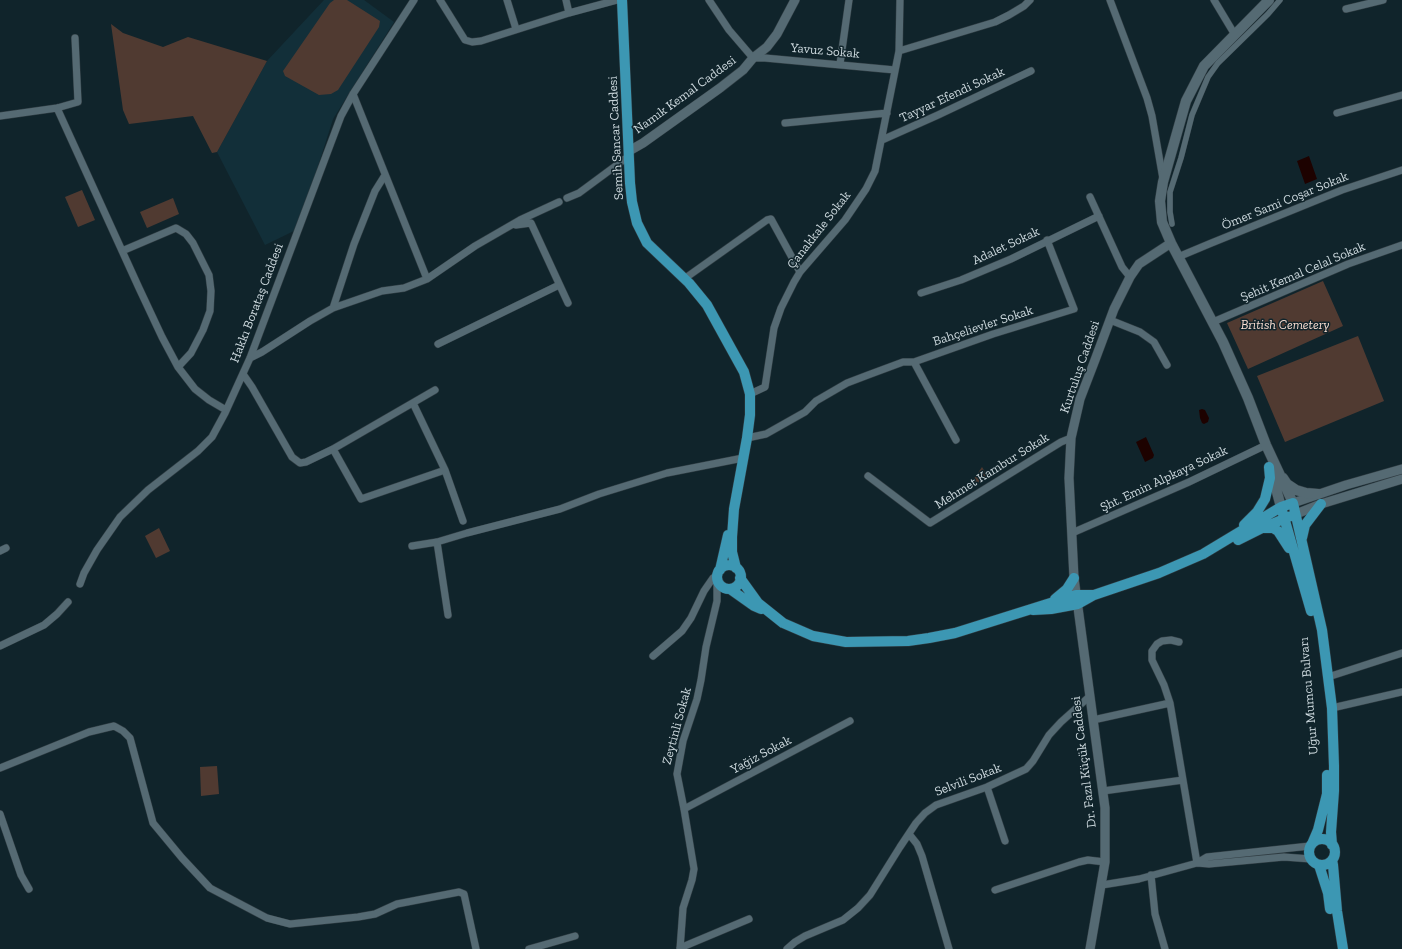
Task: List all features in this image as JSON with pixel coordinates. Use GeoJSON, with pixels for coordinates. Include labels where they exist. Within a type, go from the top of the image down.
{"type":"FeatureCollection","features":[{"type":"Feature","properties":{"kind":"main road","name":"Semih Sancar Caddesi"},"geometry":{"type":"LineString","coordinates":[[622,0],[632,202],[637,223],[647,243],[684,279],[707,305],[744,372],[750,394],[750,415],[733,524],[732,552],[738,573],[758,603],[783,623],[813,636],[846,642],[908,642],[954,634],[1045,605],[1094,595],[1159,573],[1203,554]]}},
{"type":"Feature","properties":{"kind":"main road"},"geometry":{"type":"LineString","coordinates":[[1269,0],[1204,66],[1186,101],[1163,182],[1160,201],[1162,222],[1171,243],[1213,322],[1248,398],[1266,445],[1273,468],[1281,507],[1316,616]]}},
{"type":"Feature","properties":{"kind":"main road"},"geometry":{"type":"LineString","coordinates":[[1273,468],[1287,484],[1296,490],[1319,499],[1305,525],[1302,538]]}},
{"type":"Feature","properties":{"kind":"main road"},"geometry":{"type":"LineString","coordinates":[[1273,468],[1293,503],[1302,538],[1316,616]]}},
{"type":"Feature","properties":{"kind":"main road"},"geometry":{"type":"LineString","coordinates":[[1236,534],[1257,512],[1265,499],[1273,468]]}},
{"type":"Feature","properties":{"kind":"main road"},"geometry":{"type":"LineString","coordinates":[[1203,554],[1281,507],[1293,503]]}},
{"type":"Feature","properties":{"kind":"main road"},"geometry":{"type":"LineString","coordinates":[[1203,554],[1296,514]]}},
{"type":"Feature","properties":{"kind":"main road","name":"Semih Sancar Caddesi"},"geometry":{"type":"LineString","coordinates":[[733,524],[718,575],[720,586],[728,589],[754,606],[770,613]]}},
{"type":"Feature","properties":{"kind":"main road"},"geometry":{"type":"LineString","coordinates":[[1262,528],[1273,528],[1278,531],[1297,560]]}},
{"type":"Feature","properties":{"kind":"main road"},"geometry":{"type":"LineString","coordinates":[[718,575],[723,568],[729,566],[738,573],[738,584],[728,589]]}},
{"type":"Feature","properties":{"kind":"main road"},"geometry":{"type":"LineString","coordinates":[[1045,605],[1067,589],[1074,578]]}},
{"type":"Feature","properties":{"kind":"main road","name":"Semih Sancar Caddesi"},"geometry":{"type":"LineString","coordinates":[[1032,610],[1051,609],[1077,599]]}},
{"type":"Feature","properties":{"kind":"main road","name":"Uğur Mumcu Bulvarı"},"geometry":{"type":"LineString","coordinates":[[1316,616],[1322,630],[1332,708],[1334,766],[1331,832],[1332,845]]}},
{"type":"Feature","properties":{"kind":"main road","name":"Uğur Mumcu Bulvarı"},"geometry":{"type":"LineString","coordinates":[[1311,845],[1318,830],[1327,794],[1326,707],[1316,630],[1316,616]]}},
{"type":"Feature","properties":{"kind":"main road"},"geometry":{"type":"LineString","coordinates":[[1337,949],[1328,893],[1315,862],[1309,853],[1311,845],[1321,840],[1329,842],[1332,845],[1334,854],[1332,860],[1337,911],[1343,949]]}},
{"type":"Feature","properties":{"kind":"main road"},"geometry":{"type":"LineString","coordinates":[[1315,862],[1328,863],[1332,860]]}},
{"type":"Feature","properties":{"kind":"street","name":"Hakkı Borataş Caddesi"},"geometry":{"type":"LineString","coordinates":[[80,584],[84,573],[97,550],[120,517],[148,490],[212,437],[250,358],[341,116],[353,94],[414,0]]}},
{"type":"Feature","properties":{"kind":"street"},"geometry":{"type":"LineString","coordinates":[[440,0],[465,40],[472,42],[481,41],[569,13],[617,0]]}},
{"type":"Feature","properties":{"kind":"street"},"geometry":{"type":"LineString","coordinates":[[507,0],[516,29]]}},
{"type":"Feature","properties":{"kind":"street"},"geometry":{"type":"LineString","coordinates":[[566,0],[569,13]]}},
{"type":"Feature","properties":{"kind":"street"},"geometry":{"type":"LineString","coordinates":[[709,0],[729,30],[753,58]]}},
{"type":"Feature","properties":{"kind":"street","name":"Namık Kemal Caddesi"},"geometry":{"type":"LineString","coordinates":[[629,153],[743,70],[753,58],[767,47],[777,34],[795,0]]}},
{"type":"Feature","properties":{"kind":"street"},"geometry":{"type":"LineString","coordinates":[[840,64],[849,0]]}},
{"type":"Feature","properties":{"kind":"street","name":"Çanakkale Sokak"},"geometry":{"type":"LineString","coordinates":[[750,394],[765,387],[774,328],[781,308],[794,282],[800,272],[845,220],[866,189],[875,171],[899,51],[900,0]]}},
{"type":"Feature","properties":{"kind":"street"},"geometry":{"type":"LineString","coordinates":[[899,51],[933,42],[995,22],[1024,6],[1030,0]]}},
{"type":"Feature","properties":{"kind":"street"},"geometry":{"type":"LineString","coordinates":[[1110,0],[1147,98],[1152,116],[1163,182]]}},
{"type":"Feature","properties":{"kind":"street"},"geometry":{"type":"LineString","coordinates":[[1214,0],[1235,35]]}},
{"type":"Feature","properties":{"kind":"street"},"geometry":{"type":"LineString","coordinates":[[1172,224],[1170,212],[1170,192],[1192,116],[1208,77],[1218,63],[1268,14],[1280,0]]}},
{"type":"Feature","properties":{"kind":"street"},"geometry":{"type":"LineString","coordinates":[[1346,9],[1382,0]]}},
{"type":"Feature","properties":{"kind":"street"},"geometry":{"type":"LineString","coordinates":[[0,116],[57,108],[78,102],[75,38]]}},
{"type":"Feature","properties":{"kind":"street","name":"Yavuz Sokak"},"geometry":{"type":"LineString","coordinates":[[753,58],[840,64],[895,70]]}},
{"type":"Feature","properties":{"kind":"street","name":"Tayyar Efendi Sokak"},"geometry":{"type":"LineString","coordinates":[[882,140],[1031,71]]}},
{"type":"Feature","properties":{"kind":"street"},"geometry":{"type":"LineString","coordinates":[[353,94],[427,279]]}},
{"type":"Feature","properties":{"kind":"street"},"geometry":{"type":"LineString","coordinates":[[1337,113],[1402,95]]}},
{"type":"Feature","properties":{"kind":"street"},"geometry":{"type":"LineString","coordinates":[[57,108],[162,337],[178,367],[195,389],[209,400],[226,410]]}},
{"type":"Feature","properties":{"kind":"street"},"geometry":{"type":"LineString","coordinates":[[785,124],[887,113]]}},
{"type":"Feature","properties":{"kind":"street"},"geometry":{"type":"LineString","coordinates":[[567,198],[579,193],[629,153]]}},
{"type":"Feature","properties":{"kind":"street","name":"Ömer Sami Coşar Sokak"},"geometry":{"type":"LineString","coordinates":[[1178,257],[1342,190],[1402,170]]}},
{"type":"Feature","properties":{"kind":"street"},"geometry":{"type":"LineString","coordinates":[[334,308],[354,244],[375,191],[385,175]]}},
{"type":"Feature","properties":{"kind":"street"},"geometry":{"type":"LineString","coordinates":[[1090,197],[1122,267],[1130,277]]}},
{"type":"Feature","properties":{"kind":"street"},"geometry":{"type":"LineString","coordinates":[[250,358],[334,308],[382,291],[404,288],[427,279],[475,246],[510,226],[558,202]]}},
{"type":"Feature","properties":{"kind":"street","name":"Adalet Sokak"},"geometry":{"type":"LineString","coordinates":[[921,293],[961,280],[1099,216]]}},
{"type":"Feature","properties":{"kind":"street"},"geometry":{"type":"LineString","coordinates":[[684,279],[767,220],[771,219],[800,272]]}},
{"type":"Feature","properties":{"kind":"street"},"geometry":{"type":"LineString","coordinates":[[510,226],[532,223],[568,303]]}},
{"type":"Feature","properties":{"kind":"street"},"geometry":{"type":"LineString","coordinates":[[122,251],[176,228],[186,234],[193,243],[209,275],[211,291],[210,312],[203,330],[191,353],[178,367]]}},
{"type":"Feature","properties":{"kind":"street","name":"Bahçelievler Sokak"},"geometry":{"type":"LineString","coordinates":[[914,362],[993,334],[1074,309],[1047,240]]}},
{"type":"Feature","properties":{"kind":"street","name":"Kurtuluş Caddesi"},"geometry":{"type":"LineString","coordinates":[[1077,599],[1074,578],[1068,478],[1071,438],[1080,399],[1110,320],[1130,277],[1139,264],[1171,243]]}},
{"type":"Feature","properties":{"kind":"street","name":"Şehit Kemal Celal Sokak"},"geometry":{"type":"LineString","coordinates":[[1213,322],[1348,264],[1402,245]]}},
{"type":"Feature","properties":{"kind":"street"},"geometry":{"type":"LineString","coordinates":[[438,344],[559,285]]}},
{"type":"Feature","properties":{"kind":"street"},"geometry":{"type":"LineString","coordinates":[[1110,320],[1140,332],[1154,342],[1167,365]]}},
{"type":"Feature","properties":{"kind":"street"},"geometry":{"type":"LineString","coordinates":[[747,438],[766,434],[805,412],[816,401],[847,383],[903,362],[914,362],[956,440]]}},
{"type":"Feature","properties":{"kind":"street"},"geometry":{"type":"LineString","coordinates":[[243,374],[252,386],[292,457],[300,463],[306,462],[333,449],[435,390]]}},
{"type":"Feature","properties":{"kind":"street"},"geometry":{"type":"LineString","coordinates":[[413,403],[445,470],[463,521]]}},
{"type":"Feature","properties":{"kind":"street","name":"Mehmet Kambur Sokak"},"geometry":{"type":"LineString","coordinates":[[868,476],[930,523],[1061,442],[1071,438]]}},
{"type":"Feature","properties":{"kind":"street","name":"Şht. Emin Alpkaya Sokak"},"geometry":{"type":"LineString","coordinates":[[1072,533],[1189,482],[1266,445]]}},
{"type":"Feature","properties":{"kind":"street"},"geometry":{"type":"LineString","coordinates":[[333,449],[361,499],[445,470]]}},
{"type":"Feature","properties":{"kind":"street"},"geometry":{"type":"LineString","coordinates":[[412,546],[437,542],[560,509],[599,494],[667,473],[743,458]]}},
{"type":"Feature","properties":{"kind":"street"},"geometry":{"type":"LineString","coordinates":[[1296,514],[1319,499],[1402,469]]}},
{"type":"Feature","properties":{"kind":"street"},"geometry":{"type":"LineString","coordinates":[[1293,503],[1319,499],[1402,479]]}},
{"type":"Feature","properties":{"kind":"street"},"geometry":{"type":"LineString","coordinates":[[437,542],[448,615]]}},
{"type":"Feature","properties":{"kind":"street"},"geometry":{"type":"LineString","coordinates":[[653,656],[682,631],[691,618],[712,578],[718,575]]}},
{"type":"Feature","properties":{"kind":"street","name":"Zeytinli Sokak"},"geometry":{"type":"LineString","coordinates":[[680,948],[684,908],[694,869],[677,774],[683,741],[697,698],[701,680],[706,647],[717,601],[718,575]]}},
{"type":"Feature","properties":{"kind":"street"},"geometry":{"type":"LineString","coordinates":[[717,601],[728,589]]}},
{"type":"Feature","properties":{"kind":"street","name":"Dr. Fazıl Küçük Caddesi"},"geometry":{"type":"LineString","coordinates":[[1077,599],[1105,808],[1105,862],[1090,949]]}},
{"type":"Feature","properties":{"kind":"street"},"geometry":{"type":"LineString","coordinates":[[0,646],[44,625],[68,602]]}},
{"type":"Feature","properties":{"kind":"street"},"geometry":{"type":"LineString","coordinates":[[1179,642],[1171,640],[1162,641],[1156,644],[1152,651],[1152,660],[1164,685],[1170,703],[1197,863]]}},
{"type":"Feature","properties":{"kind":"street"},"geometry":{"type":"LineString","coordinates":[[1328,677],[1402,653]]}},
{"type":"Feature","properties":{"kind":"street"},"geometry":{"type":"LineString","coordinates":[[1332,708],[1402,692]]}},
{"type":"Feature","properties":{"kind":"street","name":"Selvili Sokak"},"geometry":{"type":"LineString","coordinates":[[787,949],[805,936],[843,920],[858,908],[870,895],[908,834],[925,812],[936,805],[987,787],[1026,769],[1033,761],[1048,735],[1060,722],[1090,696]]}},
{"type":"Feature","properties":{"kind":"street"},"geometry":{"type":"LineString","coordinates":[[1093,720],[1170,703]]}},
{"type":"Feature","properties":{"kind":"street","name":"Yağiz Sokak"},"geometry":{"type":"LineString","coordinates":[[684,809],[850,721]]}},
{"type":"Feature","properties":{"kind":"street"},"geometry":{"type":"LineString","coordinates":[[0,768],[89,732],[114,726],[123,731],[130,738],[153,823],[182,858],[210,888],[267,918],[290,924],[369,915],[396,904],[459,892],[464,894],[476,949]]}},
{"type":"Feature","properties":{"kind":"street"},"geometry":{"type":"LineString","coordinates":[[1103,791],[1183,780]]}},
{"type":"Feature","properties":{"kind":"street"},"geometry":{"type":"LineString","coordinates":[[987,787],[1004,841]]}},
{"type":"Feature","properties":{"kind":"street"},"geometry":{"type":"LineString","coordinates":[[0,814],[21,875],[29,889]]}},
{"type":"Feature","properties":{"kind":"street"},"geometry":{"type":"LineString","coordinates":[[908,834],[917,844],[922,856],[949,949]]}},
{"type":"Feature","properties":{"kind":"street"},"geometry":{"type":"LineString","coordinates":[[1102,885],[1139,879],[1197,863],[1209,864],[1311,845]]}},
{"type":"Feature","properties":{"kind":"street"},"geometry":{"type":"LineString","coordinates":[[1259,855],[1315,862]]}},
{"type":"Feature","properties":{"kind":"street"},"geometry":{"type":"LineString","coordinates":[[995,890],[1079,862],[1088,860],[1105,862]]}},
{"type":"Feature","properties":{"kind":"street"},"geometry":{"type":"LineString","coordinates":[[1151,875],[1155,914],[1165,949]]}},
{"type":"Feature","properties":{"kind":"street"},"geometry":{"type":"LineString","coordinates":[[680,948],[749,919]]}},
{"type":"Feature","properties":{"kind":"street"},"geometry":{"type":"LineString","coordinates":[[529,949],[575,936]]}},
{"type":"Feature","properties":{"kind":"shaded area"},"geometry":{"type":"Polygon","coordinates":[[[324,0],[364,0],[394,22],[333,119],[298,229],[265,245],[217,152],[267,61],[324,0]]]}},
{"type":"Feature","properties":{"kind":"shaded area"},"geometry":{"type":"Polygon","coordinates":[[[1309,156],[1317,179],[1305,184],[1297,161],[1309,156]]]}},
{"type":"Feature","properties":{"kind":"shaded area"},"geometry":{"type":"Polygon","coordinates":[[[1199,410],[1205,410],[1209,418],[1208,422],[1204,424],[1200,418],[1199,410]]]}},
{"type":"Feature","properties":{"kind":"shaded area"},"geometry":{"type":"Polygon","coordinates":[[[1146,437],[1154,455],[1153,458],[1145,462],[1136,442],[1146,437]]]}},
{"type":"Feature","properties":{"kind":"green space"},"geometry":{"type":"Polygon","coordinates":[[[334,0],[347,0],[380,21],[379,27],[338,90],[331,94],[319,95],[285,76],[283,71],[330,3],[334,0]]]}},
{"type":"Feature","properties":{"kind":"green space"},"geometry":{"type":"Polygon","coordinates":[[[111,24],[123,33],[163,47],[188,37],[267,61],[217,152],[212,153],[193,116],[129,124],[123,110],[111,24]]]}},
{"type":"Feature","properties":{"kind":"green space"},"geometry":{"type":"Polygon","coordinates":[[[82,190],[95,220],[78,227],[65,197],[82,190]]]}},
{"type":"Feature","properties":{"kind":"green space"},"geometry":{"type":"Polygon","coordinates":[[[173,198],[179,214],[147,228],[140,212],[173,198]]]}},
{"type":"Feature","properties":{"kind":"green space","name":"British Cemetery"},"geometry":{"type":"Polygon","coordinates":[[[1323,281],[1343,326],[1248,369],[1227,323],[1323,281]]]}},
{"type":"Feature","properties":{"kind":"green space"},"geometry":{"type":"Polygon","coordinates":[[[1358,336],[1384,401],[1285,442],[1257,376],[1358,336]]]}},
{"type":"Feature","properties":{"kind":"green space"},"geometry":{"type":"Polygon","coordinates":[[[982,467],[988,477],[967,489],[982,467]]]}},
{"type":"Feature","properties":{"kind":"green space"},"geometry":{"type":"Polygon","coordinates":[[[159,528],[170,551],[156,558],[145,536],[159,528]]]}},
{"type":"Feature","properties":{"kind":"green space"},"geometry":{"type":"Polygon","coordinates":[[[217,766],[219,794],[201,796],[200,767],[217,766]]]}}]}
